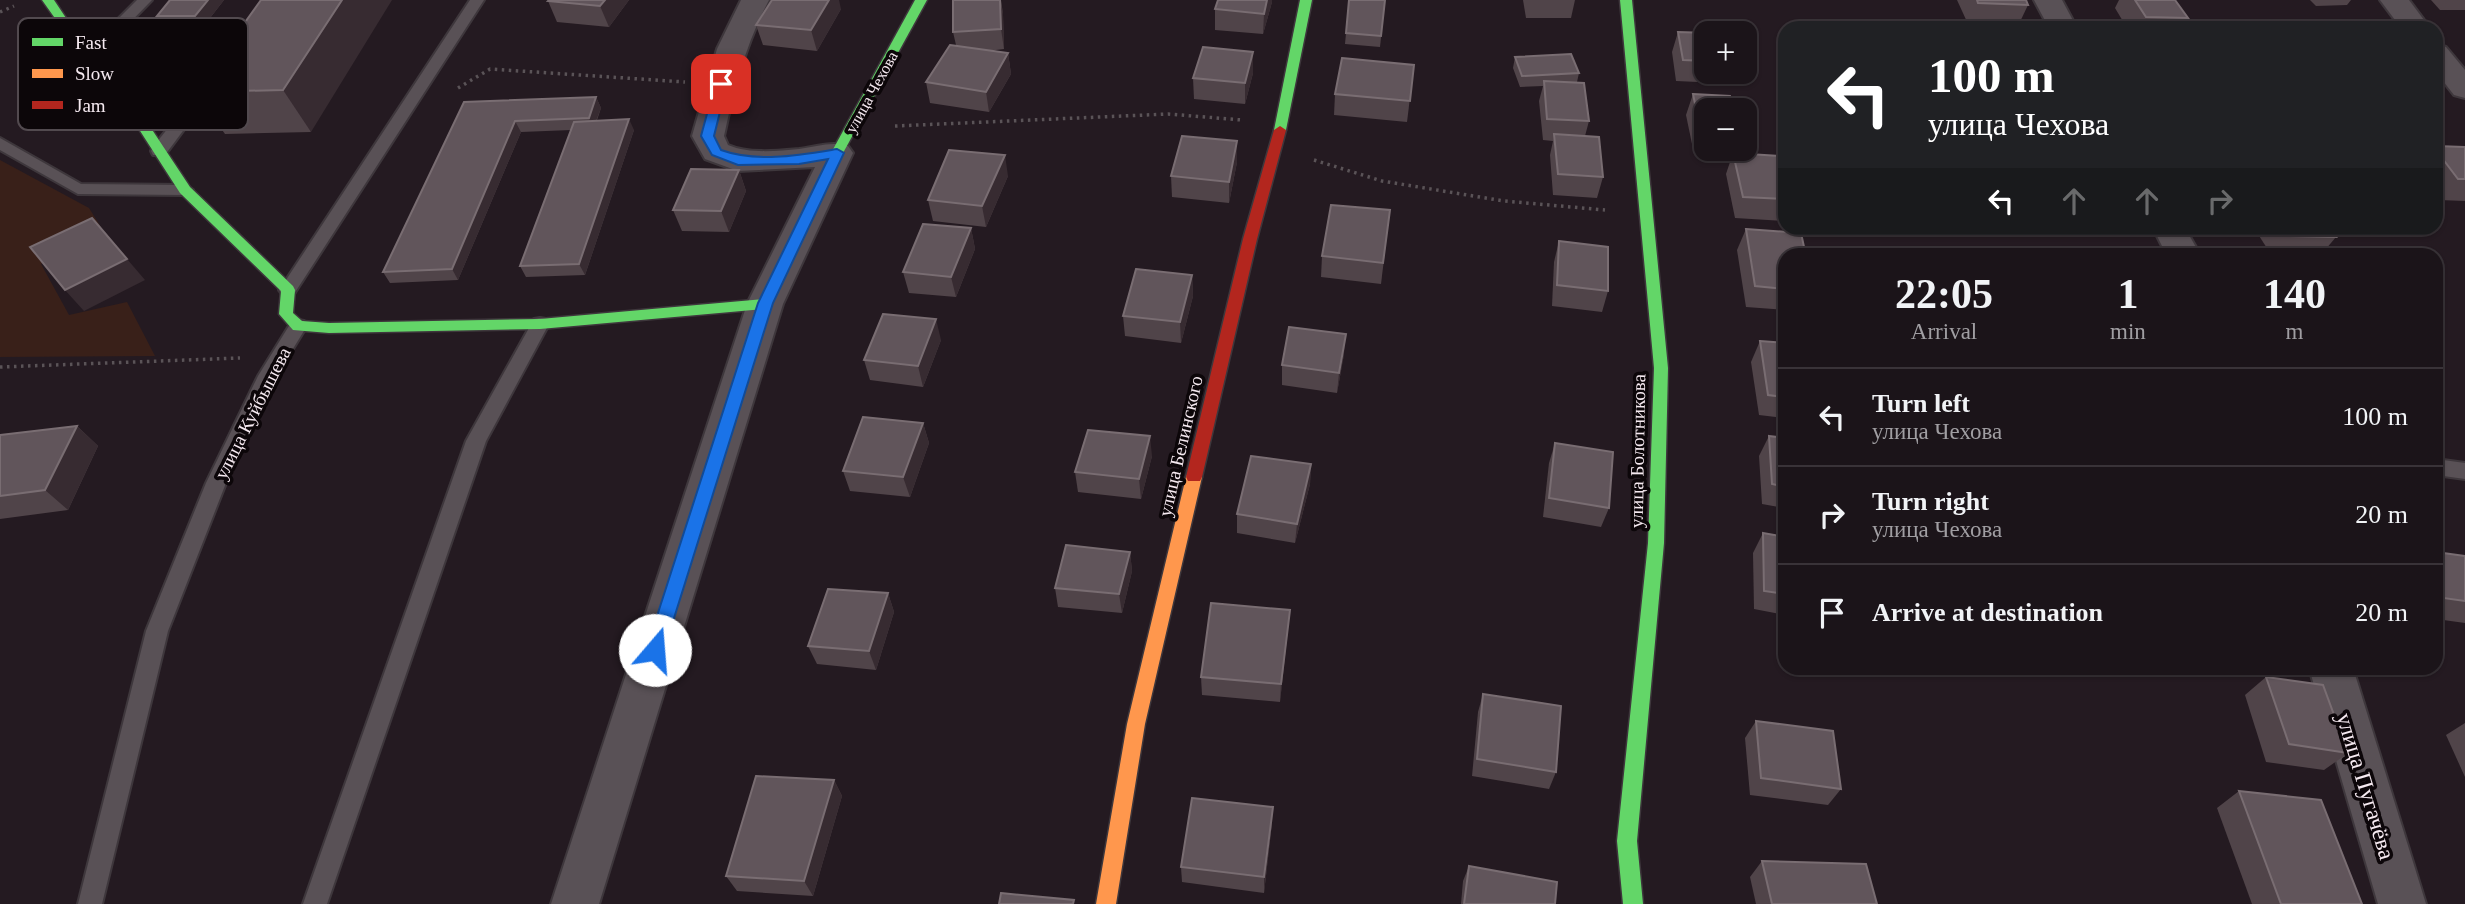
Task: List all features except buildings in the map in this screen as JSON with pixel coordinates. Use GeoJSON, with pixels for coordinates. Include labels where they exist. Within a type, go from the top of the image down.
{"type":"FeatureCollection","features":[{"type":"Feature","properties":{"kind":"street"},"geometry":{"type":"LineString","coordinates":[[48,0],[60,18]]}},
{"type":"Feature","properties":{"kind":"street","name":"улица Чехова"},"geometry":{"type":"LineString","coordinates":[[755,0],[737,31],[708,136],[716,152],[738,161],[799,159],[837,153],[921,0]]}},
{"type":"Feature","properties":{"kind":"street","name":"улица Белинского"},"geometry":{"type":"LineString","coordinates":[[1106,904],[1136,724],[1250,239],[1277,148],[1306,0]]}},
{"type":"Feature","properties":{"kind":"street","name":"улица Болотникова"},"geometry":{"type":"LineString","coordinates":[[1626,0],[1661,368],[1656,543],[1628,841],[1633,904]]}},
{"type":"Feature","properties":{"kind":"street"},"geometry":{"type":"LineString","coordinates":[[2048,0],[2059,21]]}},
{"type":"Feature","properties":{"kind":"street"},"geometry":{"type":"LineString","coordinates":[[2394,0],[2410,21]]}},
{"type":"Feature","properties":{"kind":"street"},"geometry":{"type":"LineString","coordinates":[[2443,62],[2465,89]]}},
{"type":"Feature","properties":{"kind":"street"},"geometry":{"type":"LineString","coordinates":[[145,130],[185,190],[288,290]]}},
{"type":"Feature","properties":{"kind":"street"},"geometry":{"type":"LineString","coordinates":[[575,904],[765,303],[837,153]]}},
{"type":"Feature","properties":{"kind":"street","name":"улица Куйбышева"},"geometry":{"type":"LineString","coordinates":[[288,290],[286,314],[298,326]]}},
{"type":"Feature","properties":{"kind":"street"},"geometry":{"type":"LineString","coordinates":[[298,326],[330,328],[540,324],[765,303]]}},
{"type":"Feature","properties":{"kind":"street","name":"улица Пугачёва"},"geometry":{"type":"LineString","coordinates":[[2333,675],[2402,904]]}},
{"type":"Feature","properties":{"kind":"lane"},"geometry":{"type":"LineString","coordinates":[[127,18],[145,0]]}},
{"type":"Feature","properties":{"kind":"lane"},"geometry":{"type":"LineString","coordinates":[[288,290],[477,0]]}},
{"type":"Feature","properties":{"kind":"lane"},"geometry":{"type":"LineString","coordinates":[[159,151],[175,130]]}},
{"type":"Feature","properties":{"kind":"lane"},"geometry":{"type":"LineString","coordinates":[[0,143],[78,189],[185,190]]}},
{"type":"Feature","properties":{"kind":"lane"},"geometry":{"type":"LineString","coordinates":[[315,904],[476,441],[540,324]]}},
{"type":"Feature","properties":{"kind":"lane","name":"улица Куйбышева"},"geometry":{"type":"LineString","coordinates":[[90,904],[157,631],[216,483],[279,357],[298,326]]}},
{"type":"Feature","properties":{"kind":"lane"},"geometry":{"type":"LineString","coordinates":[[2443,468],[2465,471]]}},
{"type":"Feature","properties":{"kind":"path"},"geometry":{"type":"LineString","coordinates":[[453,89],[490,69],[721,84]]}},
{"type":"Feature","properties":{"kind":"path"},"geometry":{"type":"LineString","coordinates":[[837,153],[892,126],[1168,114],[1282,124]]}},
{"type":"Feature","properties":{"kind":"path"},"geometry":{"type":"LineString","coordinates":[[1277,148],[1382,181],[1504,201],[1646,214]]}},
{"type":"Feature","properties":{"kind":"path"},"geometry":{"type":"LineString","coordinates":[[0,367],[279,357]]}},
{"type":"Feature","properties":{"kind":"shaded area"},"geometry":{"type":"Polygon","coordinates":[[[0,160],[89,208],[102,229],[41,264],[69,315],[127,302],[155,356],[0,357],[0,160]]]}},
{"type":"Feature","properties":{"kind":"traffic: fast"},"geometry":{"type":"LineString","coordinates":[[48,0],[60,18]]}},
{"type":"Feature","properties":{"kind":"traffic: fast"},"geometry":{"type":"LineString","coordinates":[[837,153],[921,0]]}},
{"type":"Feature","properties":{"kind":"traffic: fast"},"geometry":{"type":"LineString","coordinates":[[1280,130],[1306,0]]}},
{"type":"Feature","properties":{"kind":"traffic: fast"},"geometry":{"type":"LineString","coordinates":[[1626,0],[1661,368],[1656,543],[1627,841],[1633,904]]}},
{"type":"Feature","properties":{"kind":"traffic: fast"},"geometry":{"type":"LineString","coordinates":[[146,130],[185,190],[288,290],[286,314],[298,326],[329,328],[540,324],[765,304]]}},
{"type":"Feature","properties":{"kind":"traffic: slow"},"geometry":{"type":"LineString","coordinates":[[1106,904],[1136,724],[1194,477]]}},
{"type":"Feature","properties":{"kind":"traffic: jam"},"geometry":{"type":"LineString","coordinates":[[1194,477],[1250,239],[1280,130]]}},
{"type":"Feature","properties":{"kind":"route"},"geometry":{"type":"LineString","coordinates":[[655,650],[765,303],[837,153],[799,159],[738,161],[716,152],[708,136],[721,84]]}}]}
